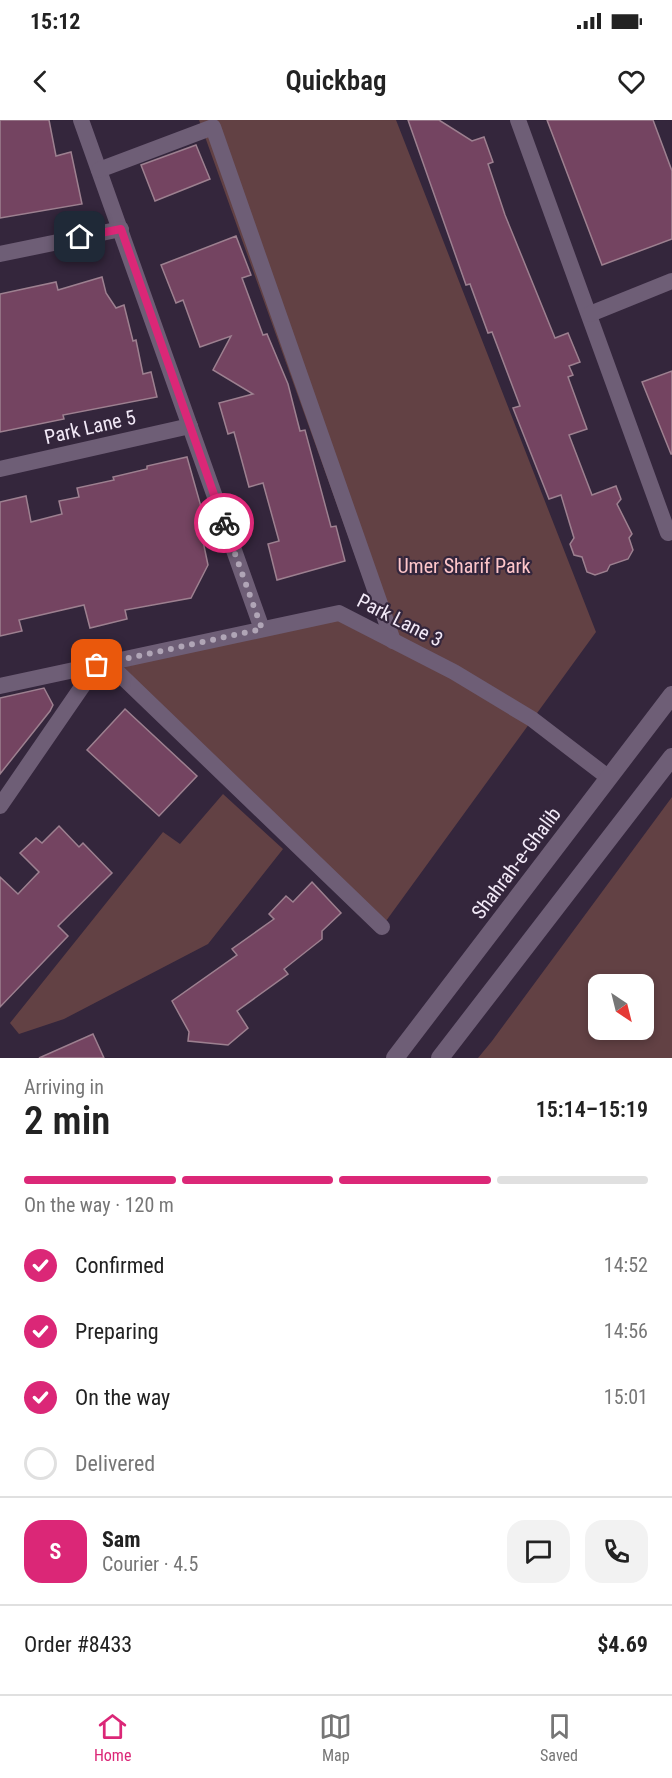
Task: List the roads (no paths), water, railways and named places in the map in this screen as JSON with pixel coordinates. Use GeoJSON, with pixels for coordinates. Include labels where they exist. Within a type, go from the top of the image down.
{"type":"FeatureCollection","features":[{"type":"Feature","properties":{"kind":"main road","name":"Shahrah-e-Ghalib"},"geometry":{"type":"LineString","coordinates":[[395,1058],[672,695]]}},
{"type":"Feature","properties":{"kind":"main road"},"geometry":{"type":"LineString","coordinates":[[440,1058],[672,757]]}},
{"type":"Feature","properties":{"kind":"street"},"geometry":{"type":"LineString","coordinates":[[81,120],[262,629]]}},
{"type":"Feature","properties":{"kind":"street"},"geometry":{"type":"LineString","coordinates":[[518,120],[668,533]]}},
{"type":"Feature","properties":{"kind":"street"},"geometry":{"type":"LineString","coordinates":[[99,170],[213,127],[393,641]]}},
{"type":"Feature","properties":{"kind":"street"},"geometry":{"type":"LineString","coordinates":[[0,254],[121,229]]}},
{"type":"Feature","properties":{"kind":"street"},"geometry":{"type":"LineString","coordinates":[[590,314],[672,281]]}},
{"type":"Feature","properties":{"kind":"street","name":"Park Lane 5"},"geometry":{"type":"LineString","coordinates":[[0,469],[190,426]]}},
{"type":"Feature","properties":{"kind":"street","name":"Park Lane 3"},"geometry":{"type":"LineString","coordinates":[[0,686],[339,613],[454,672],[532,719],[609,778]]}},
{"type":"Feature","properties":{"kind":"street"},"geometry":{"type":"LineString","coordinates":[[0,806],[103,664],[382,927]]}},
{"type":"Feature","properties":{"kind":"park label","name":"Umer Sharif Park"},"geometry":{"type":"Point","coordinates":[464,566]}}]}
